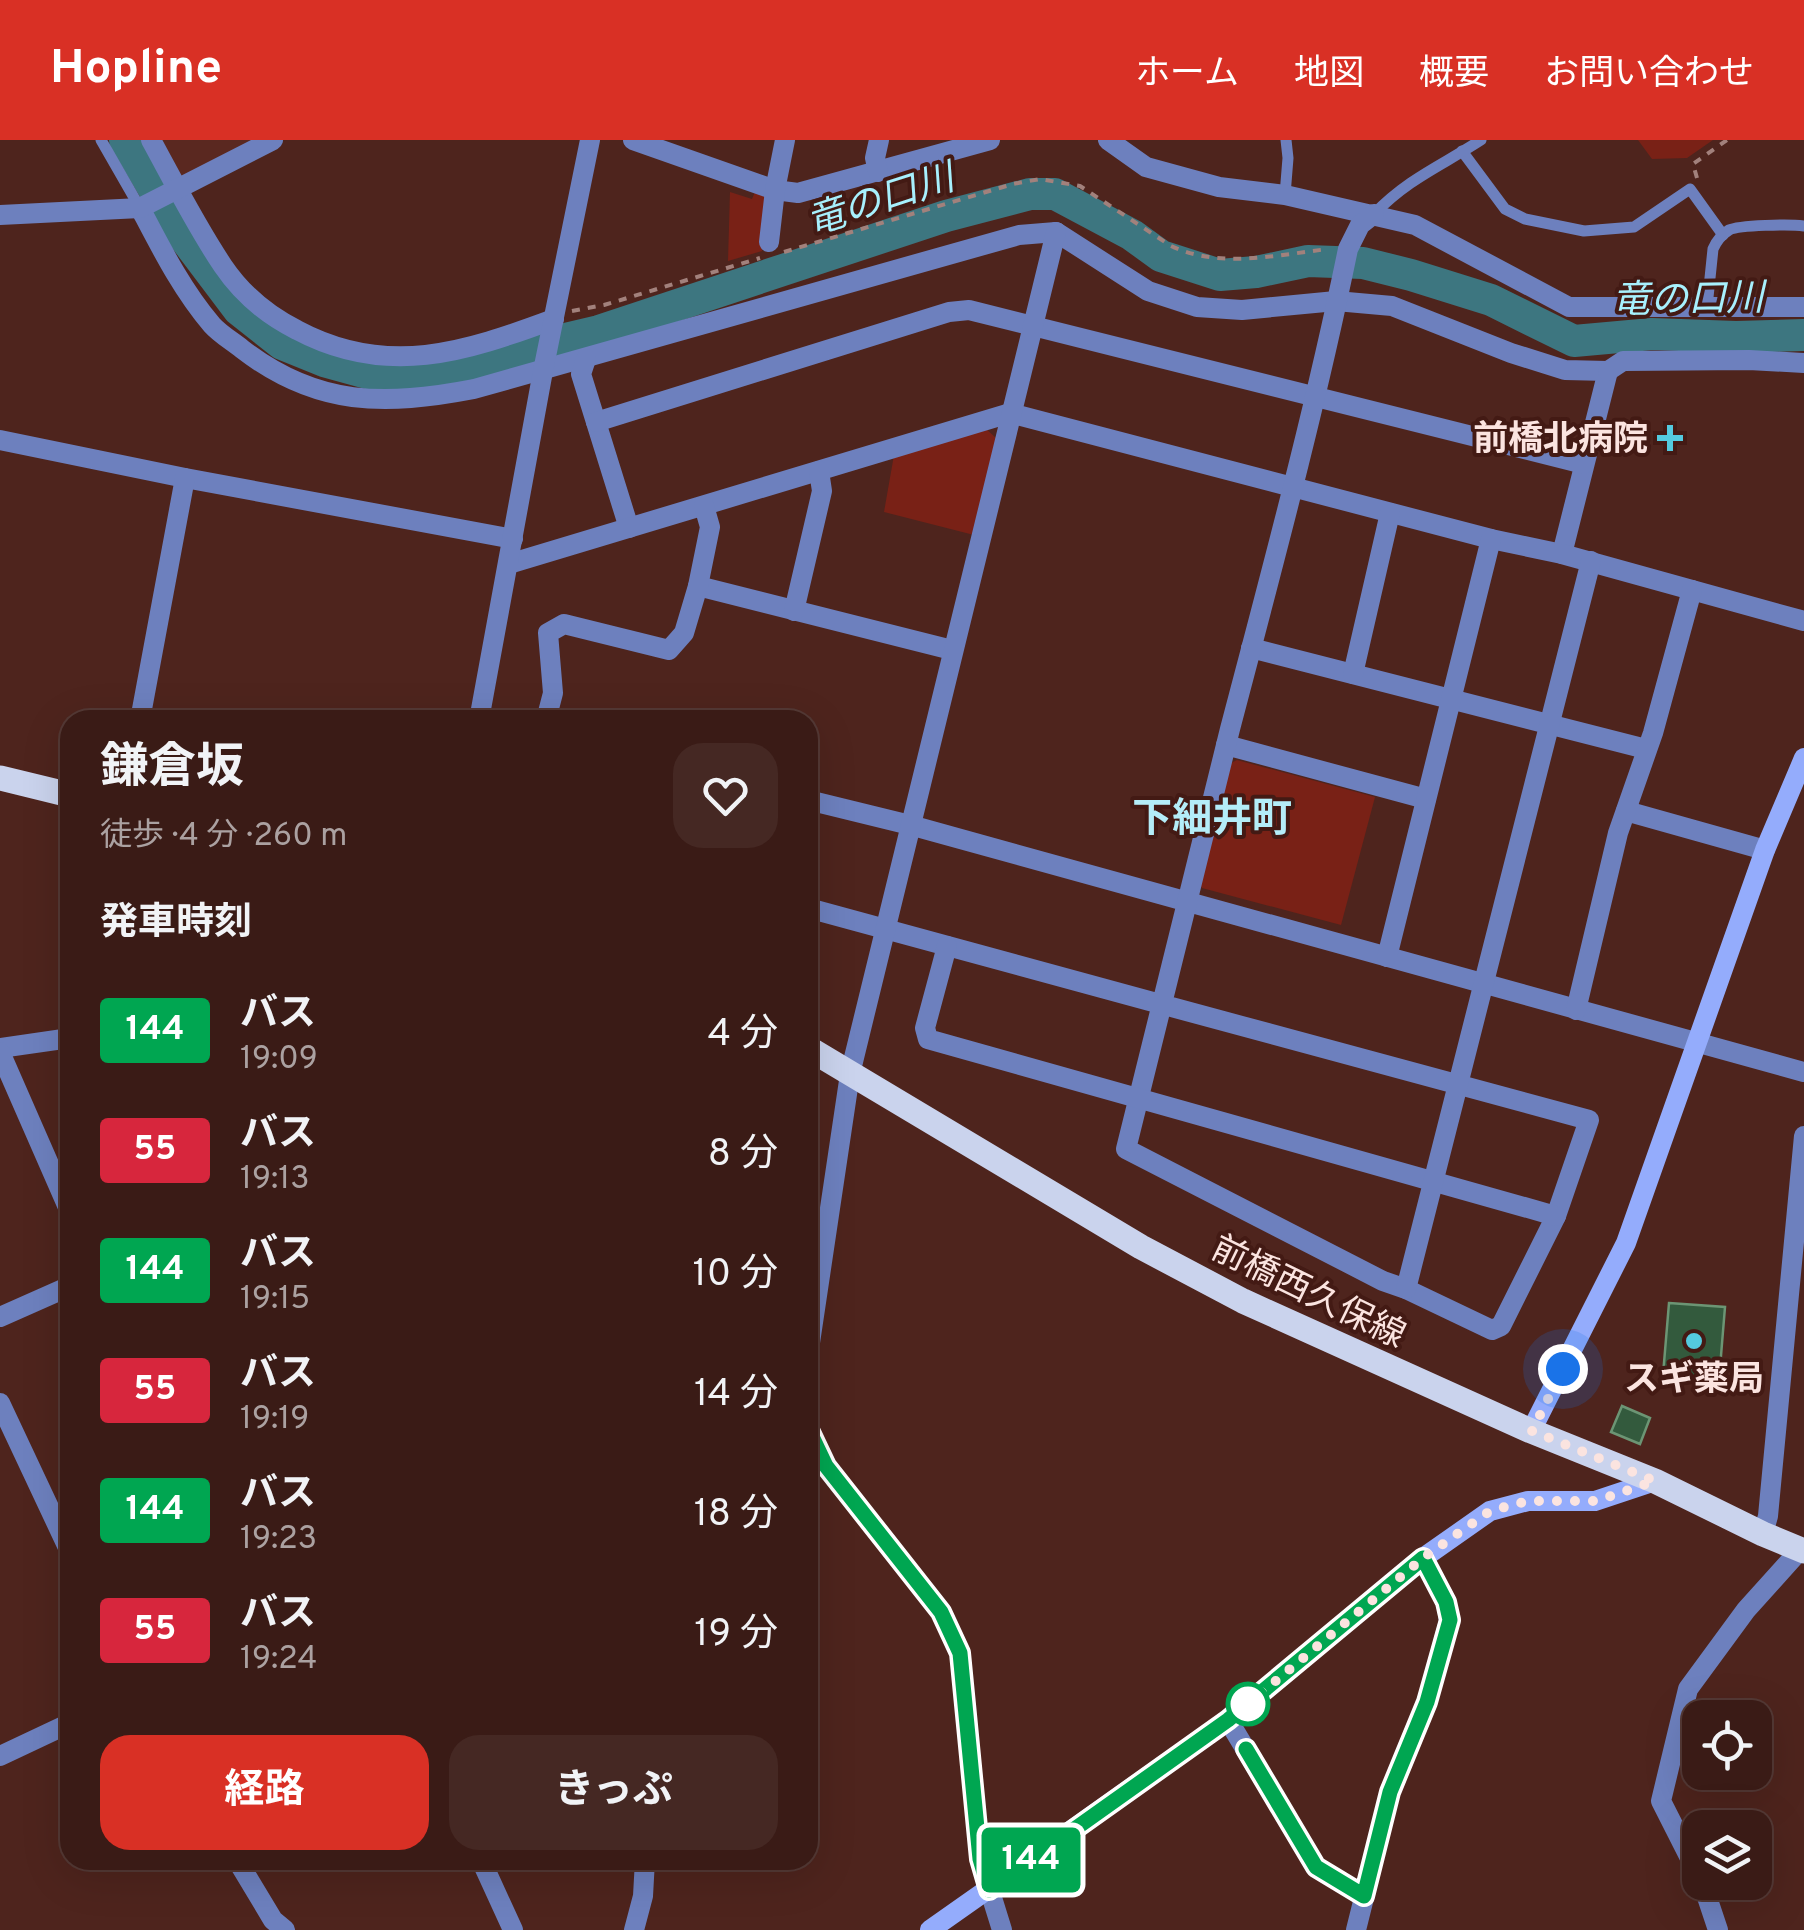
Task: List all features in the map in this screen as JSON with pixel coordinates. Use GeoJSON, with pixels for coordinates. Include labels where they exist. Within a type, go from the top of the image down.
{"type":"FeatureCollection","features":[{"type":"Feature","properties":{"kind":"main road"},"geometry":{"type":"LineString","coordinates":[[0,778],[60,792]]}},
{"type":"Feature","properties":{"kind":"main road","name":"前橋西久保線"},"geometry":{"type":"LineString","coordinates":[[818,1054],[1141,1247],[1209,1283],[1339,1346],[1655,1481],[1802,1550]]}},
{"type":"Feature","properties":{"kind":"street"},"geometry":{"type":"LineString","coordinates":[[151,140],[223,266],[241,288],[264,310],[316,340],[369,355],[426,356],[553,323]]}},
{"type":"Feature","properties":{"kind":"street"},"geometry":{"type":"LineString","coordinates":[[0,215],[141,208],[273,140]]}},
{"type":"Feature","properties":{"kind":"street"},"geometry":{"type":"LineString","coordinates":[[481,710],[590,140]]}},
{"type":"Feature","properties":{"kind":"street"},"geometry":{"type":"LineString","coordinates":[[633,140],[689,149],[775,190],[798,193],[980,141]]}},
{"type":"Feature","properties":{"kind":"street"},"geometry":{"type":"LineString","coordinates":[[769,242],[785,140]]}},
{"type":"Feature","properties":{"kind":"street"},"geometry":{"type":"LineString","coordinates":[[878,172],[879,140]]}},
{"type":"Feature","properties":{"kind":"street"},"geometry":{"type":"LineString","coordinates":[[1108,140],[1146,167],[1219,187],[1285,195],[1415,225],[1570,307],[1804,308]]}},
{"type":"Feature","properties":{"kind":"street"},"geometry":{"type":"LineString","coordinates":[[141,208],[177,277],[214,327],[264,366],[323,392],[381,400],[432,397],[474,389],[1019,235],[1056,232],[1148,291],[1197,307],[1242,310],[1338,296],[1392,306],[1511,354],[1565,370],[1608,371],[1623,362],[1804,362]]}},
{"type":"Feature","properties":{"kind":"street"},"geometry":{"type":"LineString","coordinates":[[818,911],[1161,1004],[1458,1085],[1590,1120],[1556,1216],[1501,1326],[1492,1330],[1383,1281],[1126,1149],[1138,1098],[1161,1004],[1186,902],[1293,486],[1348,249],[1360,225],[1374,214]]}},
{"type":"Feature","properties":{"kind":"street"},"geometry":{"type":"LineString","coordinates":[[818,1289],[850,1074],[1056,232]]}},
{"type":"Feature","properties":{"kind":"street"},"geometry":{"type":"LineString","coordinates":[[596,422],[950,312],[969,310],[1584,464]]}},
{"type":"Feature","properties":{"kind":"street"},"geometry":{"type":"LineString","coordinates":[[586,359],[581,374],[629,528]]}},
{"type":"Feature","properties":{"kind":"street"},"geometry":{"type":"LineString","coordinates":[[1562,554],[1608,371]]}},
{"type":"Feature","properties":{"kind":"street"},"geometry":{"type":"LineString","coordinates":[[510,564],[1010,413],[1491,539],[1591,561],[1804,621]]}},
{"type":"Feature","properties":{"kind":"street"},"geometry":{"type":"LineString","coordinates":[[0,440],[513,539]]}},
{"type":"Feature","properties":{"kind":"street"},"geometry":{"type":"LineString","coordinates":[[794,610],[822,491],[819,471]]}},
{"type":"Feature","properties":{"kind":"street"},"geometry":{"type":"LineString","coordinates":[[142,710],[186,478]]}},
{"type":"Feature","properties":{"kind":"street"},"geometry":{"type":"LineString","coordinates":[[549,710],[553,693],[548,634],[564,624],[669,650],[684,633],[710,527],[704,506]]}},
{"type":"Feature","properties":{"kind":"street"},"geometry":{"type":"LineString","coordinates":[[1353,674],[1390,513]]}},
{"type":"Feature","properties":{"kind":"street"},"geometry":{"type":"LineString","coordinates":[[1387,957],[1491,539]]}},
{"type":"Feature","properties":{"kind":"street"},"geometry":{"type":"LineString","coordinates":[[1406,1289],[1591,561]]}},
{"type":"Feature","properties":{"kind":"street"},"geometry":{"type":"LineString","coordinates":[[698,586],[952,650]]}},
{"type":"Feature","properties":{"kind":"street"},"geometry":{"type":"LineString","coordinates":[[1576,1010],[1626,811],[1653,733],[1692,590]]}},
{"type":"Feature","properties":{"kind":"street"},"geometry":{"type":"LineString","coordinates":[[1251,648],[1646,750]]}},
{"type":"Feature","properties":{"kind":"street"},"geometry":{"type":"LineString","coordinates":[[1226,746],[1426,799]]}},
{"type":"Feature","properties":{"kind":"street"},"geometry":{"type":"LineString","coordinates":[[1532,1431],[1626,1243],[1765,850],[1804,758]]}},
{"type":"Feature","properties":{"kind":"street"},"geometry":{"type":"LineString","coordinates":[[818,802],[1804,1072]]}},
{"type":"Feature","properties":{"kind":"street"},"geometry":{"type":"LineString","coordinates":[[1626,811],[1765,850]]}},
{"type":"Feature","properties":{"kind":"street"},"geometry":{"type":"LineString","coordinates":[[948,946],[925,1028],[928,1039],[1556,1216]]}},
{"type":"Feature","properties":{"kind":"street"},"geometry":{"type":"LineString","coordinates":[[60,1040],[0,1050],[6,1076],[60,1191]]}},
{"type":"Feature","properties":{"kind":"street"},"geometry":{"type":"LineString","coordinates":[[1763,1534],[1770,1497],[1804,1136]]}},
{"type":"Feature","properties":{"kind":"street"},"geometry":{"type":"LineString","coordinates":[[0,1317],[60,1290]]}},
{"type":"Feature","properties":{"kind":"street"},"geometry":{"type":"LineString","coordinates":[[0,1403],[60,1531]]}},
{"type":"Feature","properties":{"kind":"street"},"geometry":{"type":"LineString","coordinates":[[818,1449],[826,1466],[941,1612],[960,1653],[980,1859],[1002,1930]]}},
{"type":"Feature","properties":{"kind":"street"},"geometry":{"type":"LineString","coordinates":[[930,1930],[1228,1720],[1423,1558],[1490,1511],[1528,1501],[1596,1501],[1655,1481]]}},
{"type":"Feature","properties":{"kind":"street"},"geometry":{"type":"LineString","coordinates":[[1682,1842],[1661,1801],[1688,1689],[1746,1610],[1802,1550]]}},
{"type":"Feature","properties":{"kind":"street"},"geometry":{"type":"LineString","coordinates":[[1356,1930],[1390,1792],[1427,1702],[1450,1620],[1446,1602],[1423,1558]]}},
{"type":"Feature","properties":{"kind":"street"},"geometry":{"type":"LineString","coordinates":[[1228,1720],[1316,1867],[1364,1896]]}},
{"type":"Feature","properties":{"kind":"street"},"geometry":{"type":"LineString","coordinates":[[0,1756],[60,1728]]}},
{"type":"Feature","properties":{"kind":"street"},"geometry":{"type":"LineString","coordinates":[[243,1870],[273,1920],[285,1930]]}},
{"type":"Feature","properties":{"kind":"street"},"geometry":{"type":"LineString","coordinates":[[486,1870],[513,1930]]}},
{"type":"Feature","properties":{"kind":"street"},"geometry":{"type":"LineString","coordinates":[[634,1930],[643,1896],[644,1870]]}},
{"type":"Feature","properties":{"kind":"street"},"geometry":{"type":"LineString","coordinates":[[1708,1900],[1718,1930]]}},
{"type":"Feature","properties":{"kind":"lane"},"geometry":{"type":"LineString","coordinates":[[101,140],[141,208]]}},
{"type":"Feature","properties":{"kind":"lane"},"geometry":{"type":"LineString","coordinates":[[1285,195],[1286,140]]}},
{"type":"Feature","properties":{"kind":"lane"},"geometry":{"type":"LineString","coordinates":[[1374,214],[1415,178],[1482,140]]}},
{"type":"Feature","properties":{"kind":"lane"},"geometry":{"type":"LineString","coordinates":[[1462,151],[1504,209],[1525,219],[1584,231],[1634,228],[1690,188],[1724,235]]}},
{"type":"Feature","properties":{"kind":"lane"},"geometry":{"type":"LineString","coordinates":[[1706,307],[1717,240],[1732,228],[1804,226]]}},
{"type":"Feature","properties":{"kind":"path"},"geometry":{"type":"LineString","coordinates":[[1690,188],[1698,184],[1694,164],[1727,140]]}},
{"type":"Feature","properties":{"kind":"shaded area"},"geometry":{"type":"Polygon","coordinates":[[[156,140],[258,140],[179,180],[156,140]]]}},
{"type":"Feature","properties":{"kind":"shaded area"},"geometry":{"type":"Polygon","coordinates":[[[1638,140],[1713,140],[1687,158],[1652,159],[1638,140]]]}},
{"type":"Feature","properties":{"kind":"shaded area"},"geometry":{"type":"Polygon","coordinates":[[[730,192],[752,199],[755,192],[764,195],[767,203],[762,251],[728,261],[730,192]]]}},
{"type":"Feature","properties":{"kind":"shaded area"},"geometry":{"type":"Polygon","coordinates":[[[984,427],[997,439],[974,535],[884,512],[894,455],[984,427]]]}},
{"type":"Feature","properties":{"kind":"shaded area"},"geometry":{"type":"Polygon","coordinates":[[[1237,760],[1375,797],[1341,925],[1202,888],[1198,881],[1229,764],[1237,760]]]}},
{"type":"Feature","properties":{"kind":"building","name":"スギ薬局"},"geometry":{"type":"Polygon","coordinates":[[[1669,1303],[1725,1307],[1719,1380],[1663,1375],[1669,1303]]]}},
{"type":"Feature","properties":{"kind":"building"},"geometry":{"type":"Polygon","coordinates":[[[1622,1406],[1650,1418],[1640,1444],[1611,1432],[1622,1406]]]}},
{"type":"Feature","properties":{"kind":"waterway","name":"竜の口川"},"geometry":{"type":"LineString","coordinates":[[125,140],[177,228],[239,310],[282,344],[382,377],[450,371],[599,331],[946,216],[1030,194],[1055,194],[1132,235],[1161,256],[1220,275],[1308,261],[1363,263],[1491,300],[1574,341],[1652,334],[1804,335]]}},
{"type":"Feature","properties":{"kind":"bus line","name":"144"},"geometry":{"type":"LineString","coordinates":[[818,1449],[826,1466],[941,1612],[960,1653],[980,1859],[989,1890],[1228,1720],[1423,1558],[1446,1602],[1450,1620],[1427,1702],[1390,1792],[1364,1896],[1316,1867],[1246,1749]]}},
{"type":"Feature","properties":{"kind":"place","name":"前橋北病院"},"geometry":{"type":"Point","coordinates":[1670,438]}},
{"type":"Feature","properties":{"kind":"place","name":"スギ薬局"},"geometry":{"type":"Point","coordinates":[1694,1341]}},
{"type":"Feature","properties":{"kind":"district","name":"下細井町"},"geometry":{"type":"Point","coordinates":[1212,817]}},
{"type":"Feature","properties":{"kind":"route"},"geometry":{"type":"LineString","coordinates":[[1248,1704],[1423,1558],[1490,1511],[1528,1501],[1596,1501],[1655,1481],[1532,1431],[1563,1369]]}}]}
